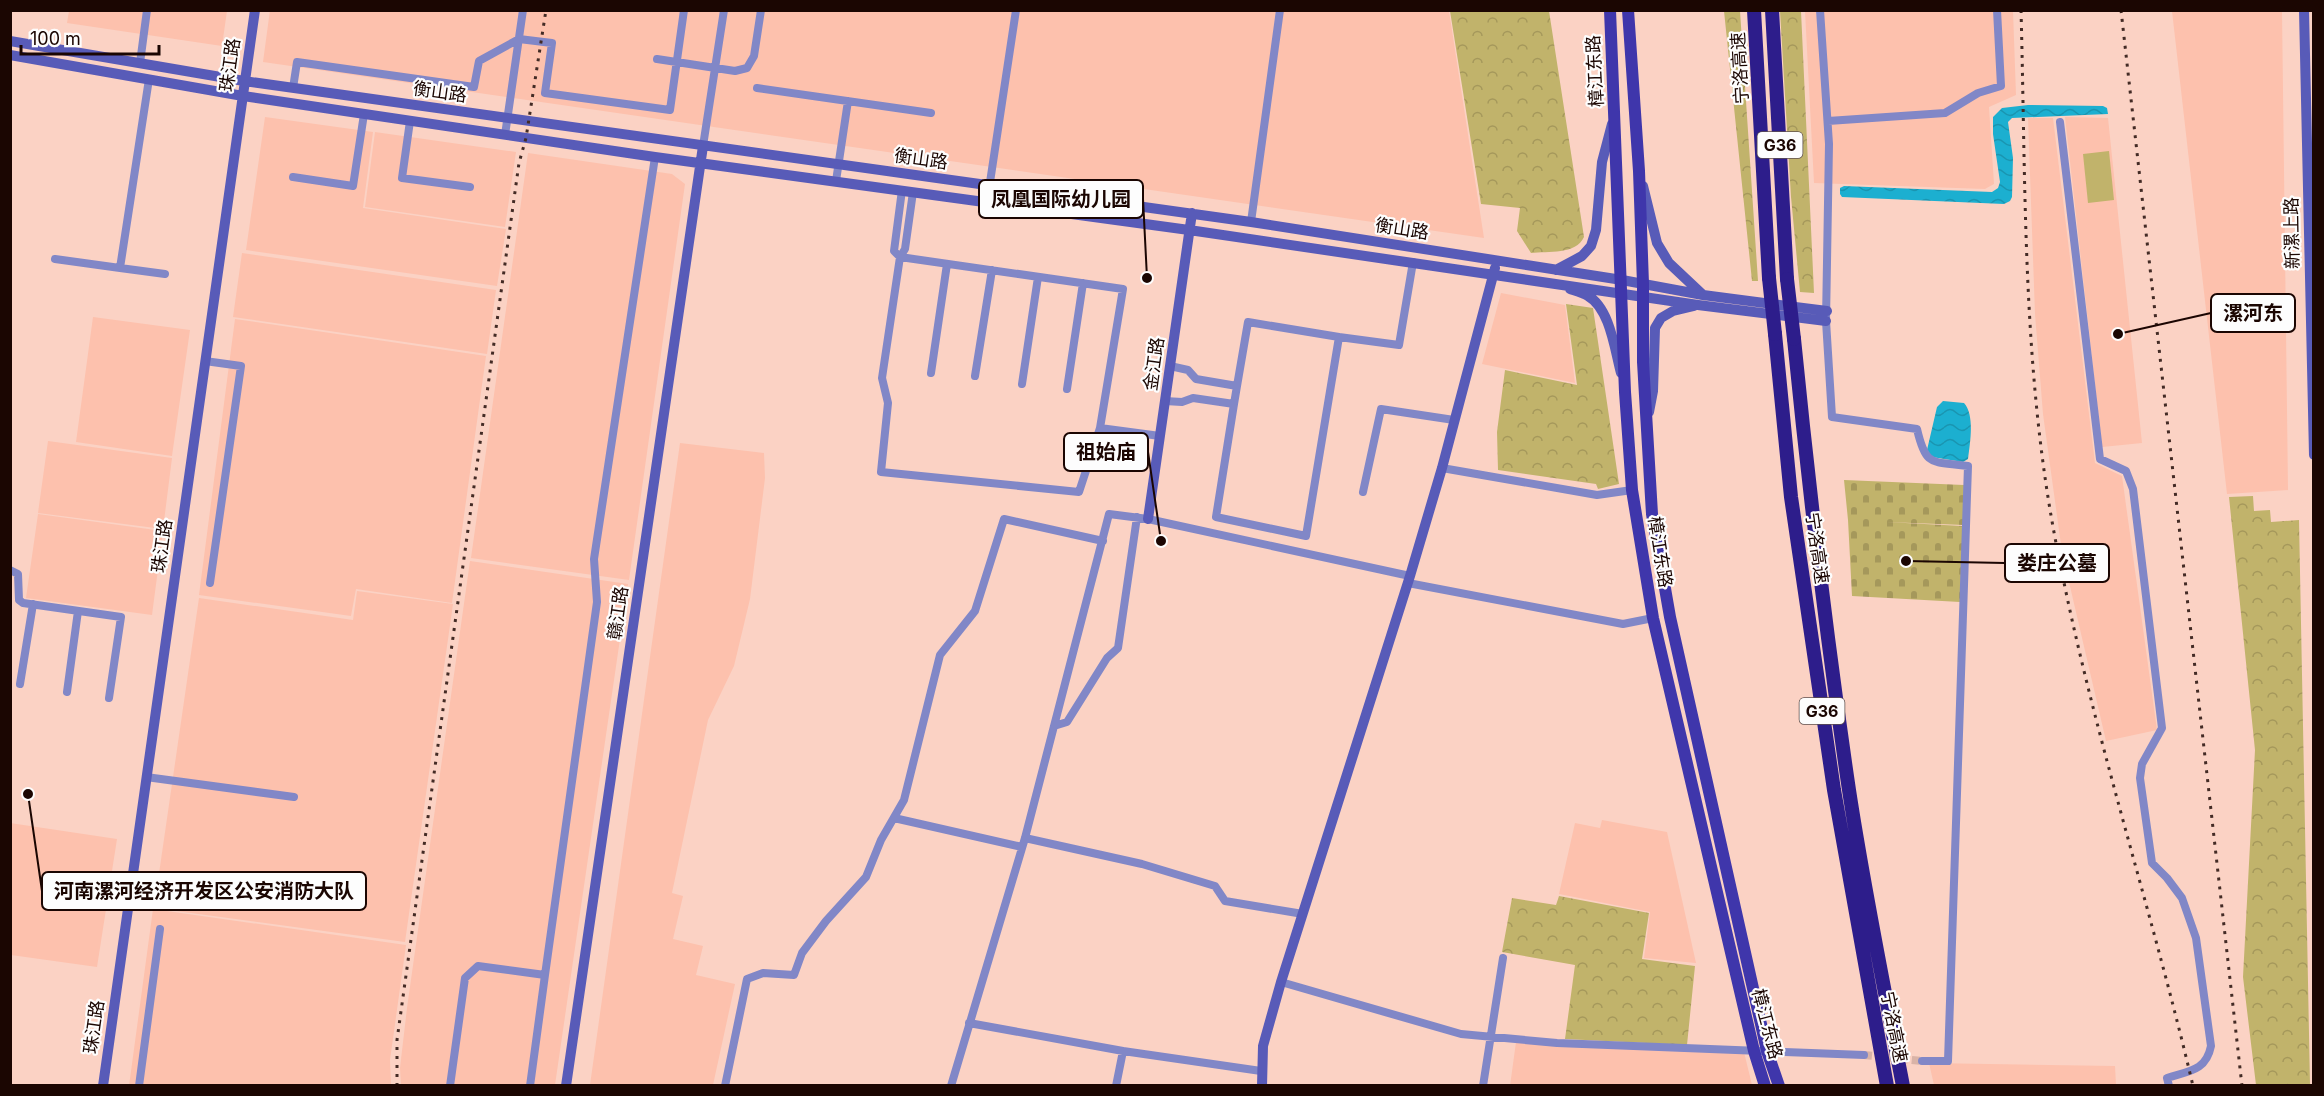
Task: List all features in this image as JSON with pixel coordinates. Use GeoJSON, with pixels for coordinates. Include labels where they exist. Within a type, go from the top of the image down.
{"type":"FeatureCollection","features":[{"type":"Feature","properties":{"kind":"highway","name":"宁洛高速"},"geometry":{"type":"LineString","coordinates":[[1754,10],[1769,278],[1791,497],[1832,778],[1887,1086]]}},
{"type":"Feature","properties":{"kind":"highway","name":"宁洛高速"},"geometry":{"type":"LineString","coordinates":[[1772,10],[1787,279],[1810,493],[1849,790],[1903,1086]]}},
{"type":"Feature","properties":{"kind":"main road","name":"樟江东路"},"geometry":{"type":"LineString","coordinates":[[1610,10],[1632,490],[1653,618],[1754,1051],[1766,1086]]}},
{"type":"Feature","properties":{"kind":"main road","name":"樟江东路"},"geometry":{"type":"LineString","coordinates":[[1628,10],[1639,171],[1643,362],[1652,514],[1670,617],[1767,1050],[1779,1086]]}},
{"type":"Feature","properties":{"kind":"street"},"geometry":{"type":"LineString","coordinates":[[140,63],[147,10]]}},
{"type":"Feature","properties":{"kind":"street","name":"珠江路"},"geometry":{"type":"LineString","coordinates":[[103,1086],[255,10]]}},
{"type":"Feature","properties":{"kind":"street"},"geometry":{"type":"LineString","coordinates":[[505,135],[523,10]]}},
{"type":"Feature","properties":{"kind":"street"},"geometry":{"type":"LineString","coordinates":[[293,88],[297,62],[474,87],[479,61],[519,39],[552,43],[545,93],[670,110],[684,10]]}},
{"type":"Feature","properties":{"kind":"street"},"geometry":{"type":"LineString","coordinates":[[703,146],[724,10]]}},
{"type":"Feature","properties":{"kind":"street"},"geometry":{"type":"LineString","coordinates":[[657,59],[735,71],[747,68],[754,56],[761,10]]}},
{"type":"Feature","properties":{"kind":"street"},"geometry":{"type":"LineString","coordinates":[[987,202],[1016,10]]}},
{"type":"Feature","properties":{"kind":"street"},"geometry":{"type":"LineString","coordinates":[[1251,222],[1280,10]]}},
{"type":"Feature","properties":{"kind":"street"},"geometry":{"type":"LineString","coordinates":[[1820,10],[1829,144],[1826,316],[1832,417],[1917,429],[1922,452],[1932,461],[1968,466],[1948,1061],[1922,1060]]}},
{"type":"Feature","properties":{"kind":"street"},"geometry":{"type":"LineString","coordinates":[[1828,121],[1945,113],[1978,93],[2001,86],[1997,10]]}},
{"type":"Feature","properties":{"kind":"street","name":"新漯上路"},"geometry":{"type":"LineString","coordinates":[[2304,10],[2312,253],[2313,455]]}},
{"type":"Feature","properties":{"kind":"street","name":"衡山路"},"geometry":{"type":"LineString","coordinates":[[10,41],[244,81],[1192,213],[1556,270],[1623,286],[1701,300],[1826,316]]}},
{"type":"Feature","properties":{"kind":"street","name":"衡山路"},"geometry":{"type":"LineString","coordinates":[[10,55],[243,96],[655,157],[1190,230],[1553,283],[1623,286]]}},
{"type":"Feature","properties":{"kind":"street"},"geometry":{"type":"LineString","coordinates":[[120,268],[149,79]]}},
{"type":"Feature","properties":{"kind":"street"},"geometry":{"type":"LineString","coordinates":[[757,88],[931,113]]}},
{"type":"Feature","properties":{"kind":"street"},"geometry":{"type":"LineString","coordinates":[[836,181],[848,101]]}},
{"type":"Feature","properties":{"kind":"street"},"geometry":{"type":"LineString","coordinates":[[293,177],[353,186],[364,114]]}},
{"type":"Feature","properties":{"kind":"street"},"geometry":{"type":"LineString","coordinates":[[1556,270],[1582,256],[1591,246],[1596,230],[1602,162],[1615,115]]}},
{"type":"Feature","properties":{"kind":"street"},"geometry":{"type":"LineString","coordinates":[[410,121],[402,178],[470,187]]}},
{"type":"Feature","properties":{"kind":"street"},"geometry":{"type":"LineString","coordinates":[[2060,122],[2100,459],[2126,471],[2133,489],[2162,728],[2142,764],[2140,778],[2152,863],[2182,898],[2196,938],[2211,1046],[2208,1058],[2202,1066],[2167,1078],[2169,1086]]}},
{"type":"Feature","properties":{"kind":"street","name":"赣江路"},"geometry":{"type":"LineString","coordinates":[[566,1086],[703,146]]}},
{"type":"Feature","properties":{"kind":"street"},"geometry":{"type":"LineString","coordinates":[[530,1086],[597,602],[594,559],[655,157]]}},
{"type":"Feature","properties":{"kind":"street"},"geometry":{"type":"LineString","coordinates":[[1639,171],[1658,243],[1669,262],[1701,300],[1661,318],[1655,328],[1653,391],[1646,427]]}},
{"type":"Feature","properties":{"kind":"street"},"geometry":{"type":"LineString","coordinates":[[900,258],[1123,289],[1100,428],[1079,492],[881,472],[888,403],[882,378],[900,258],[894,250],[908,191]]}},
{"type":"Feature","properties":{"kind":"street","name":"金江路"},"geometry":{"type":"LineString","coordinates":[[1143,518],[1160,436],[1192,213]]}},
{"type":"Feature","properties":{"kind":"street"},"geometry":{"type":"LineString","coordinates":[[56,259],[165,274]]}},
{"type":"Feature","properties":{"kind":"street"},"geometry":{"type":"LineString","coordinates":[[1262,1086],[1263,1046],[1281,982],[1409,580],[1442,468],[1496,260]]}},
{"type":"Feature","properties":{"kind":"street"},"geometry":{"type":"LineString","coordinates":[[1339,337],[1306,536],[1216,517],[1248,322],[1399,345],[1413,262]]}},
{"type":"Feature","properties":{"kind":"street"},"geometry":{"type":"LineString","coordinates":[[931,373],[947,264]]}},
{"type":"Feature","properties":{"kind":"street"},"geometry":{"type":"LineString","coordinates":[[975,376],[992,270]]}},
{"type":"Feature","properties":{"kind":"street"},"geometry":{"type":"LineString","coordinates":[[1022,384],[1038,277]]}},
{"type":"Feature","properties":{"kind":"street"},"geometry":{"type":"LineString","coordinates":[[1067,389],[1083,283]]}},
{"type":"Feature","properties":{"kind":"street"},"geometry":{"type":"LineString","coordinates":[[1553,283],[1590,297],[1597,305],[1609,324],[1626,392]]}},
{"type":"Feature","properties":{"kind":"street"},"geometry":{"type":"LineString","coordinates":[[205,360],[242,366],[210,583]]}},
{"type":"Feature","properties":{"kind":"street"},"geometry":{"type":"LineString","coordinates":[[1170,366],[1188,370],[1196,380],[1237,386]]}},
{"type":"Feature","properties":{"kind":"street"},"geometry":{"type":"LineString","coordinates":[[1165,401],[1182,402],[1193,398],[1234,404]]}},
{"type":"Feature","properties":{"kind":"street"},"geometry":{"type":"LineString","coordinates":[[1363,492],[1381,409],[1454,420]]}},
{"type":"Feature","properties":{"kind":"street"},"geometry":{"type":"LineString","coordinates":[[1100,428],[1160,436]]}},
{"type":"Feature","properties":{"kind":"street"},"geometry":{"type":"LineString","coordinates":[[1442,468],[1597,495],[1632,490]]}},
{"type":"Feature","properties":{"kind":"street"},"geometry":{"type":"LineString","coordinates":[[951,1086],[1025,838],[1109,513],[1143,518],[1409,580],[1623,624],[1653,618]]}},
{"type":"Feature","properties":{"kind":"street"},"geometry":{"type":"LineString","coordinates":[[1054,726],[1067,722],[1107,658],[1119,648],[1143,518]]}},
{"type":"Feature","properties":{"kind":"street"},"geometry":{"type":"LineString","coordinates":[[725,1086],[747,979],[763,973],[794,975],[802,953],[826,921],[866,877],[881,840],[904,800],[940,655],[975,612],[1004,519],[1103,541]]}},
{"type":"Feature","properties":{"kind":"street"},"geometry":{"type":"LineString","coordinates":[[10,570],[18,574],[19,600],[121,617],[109,698]]}},
{"type":"Feature","properties":{"kind":"street"},"geometry":{"type":"LineString","coordinates":[[20,684],[33,604]]}},
{"type":"Feature","properties":{"kind":"street"},"geometry":{"type":"LineString","coordinates":[[67,692],[78,610]]}},
{"type":"Feature","properties":{"kind":"street"},"geometry":{"type":"LineString","coordinates":[[146,777],[294,797]]}},
{"type":"Feature","properties":{"kind":"street"},"geometry":{"type":"LineString","coordinates":[[894,818],[1022,847]]}},
{"type":"Feature","properties":{"kind":"street"},"geometry":{"type":"LineString","coordinates":[[1025,838],[1142,864],[1215,886],[1224,901],[1303,914]]}},
{"type":"Feature","properties":{"kind":"street"},"geometry":{"type":"LineString","coordinates":[[139,1086],[160,929]]}},
{"type":"Feature","properties":{"kind":"street"},"geometry":{"type":"LineString","coordinates":[[1483,1086],[1503,958]]}},
{"type":"Feature","properties":{"kind":"street"},"geometry":{"type":"LineString","coordinates":[[450,1086],[465,978],[478,966],[545,975]]}},
{"type":"Feature","properties":{"kind":"street"},"geometry":{"type":"LineString","coordinates":[[1281,982],[1461,1035],[1864,1055]]}},
{"type":"Feature","properties":{"kind":"street"},"geometry":{"type":"LineString","coordinates":[[969,1023],[1123,1051],[1261,1071]]}},
{"type":"Feature","properties":{"kind":"street"},"geometry":{"type":"LineString","coordinates":[[1116,1086],[1123,1051]]}},
{"type":"Feature","properties":{"kind":"shaded area"},"geometry":{"type":"Polygon","coordinates":[[[270,10],[1449,11],[1484,238],[263,62],[270,10]]]}},
{"type":"Feature","properties":{"kind":"shaded area"},"geometry":{"type":"Polygon","coordinates":[[[69,11],[227,11],[222,46],[67,23],[69,11]]]}},
{"type":"Feature","properties":{"kind":"shaded area"},"geometry":{"type":"Polygon","coordinates":[[[1805,11],[2013,11],[2016,95],[1989,107],[1994,184],[1985,189],[1814,183],[1805,11]]]}},
{"type":"Feature","properties":{"kind":"shaded area"},"geometry":{"type":"Polygon","coordinates":[[[2172,11],[2282,11],[2288,490],[2227,494],[2172,11]]]}},
{"type":"Feature","properties":{"kind":"shaded area"},"geometry":{"type":"Polygon","coordinates":[[[265,117],[373,132],[363,208],[506,229],[497,286],[246,250],[265,117]]]}},
{"type":"Feature","properties":{"kind":"shaded area"},"geometry":{"type":"Polygon","coordinates":[[[2065,117],[2108,118],[2142,443],[2102,447],[2065,117]]]}},
{"type":"Feature","properties":{"kind":"shaded area"},"geometry":{"type":"Polygon","coordinates":[[[2028,118],[2053,118],[2095,463],[2122,476],[2157,730],[2106,741],[2062,552],[2043,414],[2035,314],[2028,118]]]}},
{"type":"Feature","properties":{"kind":"shaded area"},"geometry":{"type":"Polygon","coordinates":[[[375,132],[516,152],[505,227],[365,207],[375,132]]]}},
{"type":"Feature","properties":{"kind":"shaded area"},"geometry":{"type":"Polygon","coordinates":[[[528,153],[672,174],[685,184],[629,580],[471,558],[528,153]]]}},
{"type":"Feature","properties":{"kind":"shaded area"},"geometry":{"type":"Polygon","coordinates":[[[242,253],[496,290],[487,354],[233,317],[242,253]]]}},
{"type":"Feature","properties":{"kind":"shaded area"},"geometry":{"type":"Polygon","coordinates":[[[1501,293],[1565,305],[1575,383],[1482,364],[1501,293]]]}},
{"type":"Feature","properties":{"kind":"shaded area"},"geometry":{"type":"Polygon","coordinates":[[[93,317],[190,330],[172,456],[76,442],[93,317]]]}},
{"type":"Feature","properties":{"kind":"shaded area"},"geometry":{"type":"Polygon","coordinates":[[[235,319],[486,356],[452,603],[356,589],[351,616],[199,595],[235,319]]]}},
{"type":"Feature","properties":{"kind":"shaded area"},"geometry":{"type":"Polygon","coordinates":[[[48,441],[172,458],[163,529],[38,513],[48,441]]]}},
{"type":"Feature","properties":{"kind":"shaded area"},"geometry":{"type":"Polygon","coordinates":[[[680,443],[764,453],[765,478],[750,599],[734,666],[708,720],[672,893],[683,896],[673,939],[703,946],[696,975],[735,984],[713,1085],[590,1085],[680,443]]]}},
{"type":"Feature","properties":{"kind":"shaded area"},"geometry":{"type":"Polygon","coordinates":[[[38,514],[163,531],[152,615],[26,598],[38,514]]]}},
{"type":"Feature","properties":{"kind":"shaded area"},"geometry":{"type":"Polygon","coordinates":[[[470,561],[628,584],[555,1085],[401,1086],[400,1068],[407,1008],[470,561]]]}},
{"type":"Feature","properties":{"kind":"shaded area"},"geometry":{"type":"Polygon","coordinates":[[[357,591],[453,604],[405,942],[154,908],[199,598],[353,620],[357,591]]]}},
{"type":"Feature","properties":{"kind":"shaded area"},"geometry":{"type":"Polygon","coordinates":[[[1602,820],[1667,832],[1696,963],[1644,958],[1650,912],[1559,894],[1575,823],[1600,828],[1602,820]]]}},
{"type":"Feature","properties":{"kind":"shaded area"},"geometry":{"type":"Polygon","coordinates":[[[10,823],[117,839],[97,967],[11,955],[10,823]]]}},
{"type":"Feature","properties":{"kind":"shaded area"},"geometry":{"type":"Polygon","coordinates":[[[153,909],[406,945],[390,1060],[391,1085],[129,1086],[153,909]]]}},
{"type":"Feature","properties":{"kind":"shaded area"},"geometry":{"type":"Polygon","coordinates":[[[1516,1042],[1744,1052],[1752,1085],[1510,1086],[1516,1042]]]}},
{"type":"Feature","properties":{"kind":"shaded area"},"geometry":{"type":"Polygon","coordinates":[[[1929,1063],[2115,1066],[2116,1085],[1934,1085],[1929,1063]]]}},
{"type":"Feature","properties":{"kind":"green space"},"geometry":{"type":"Polygon","coordinates":[[[1450,11],[1549,11],[1584,237],[1575,247],[1561,251],[1531,253],[1517,231],[1520,208],[1481,204],[1450,11]]]}},
{"type":"Feature","properties":{"kind":"green space"},"geometry":{"type":"Polygon","coordinates":[[[1724,11],[1740,11],[1758,281],[1752,281],[1724,11]]]}},
{"type":"Feature","properties":{"kind":"green space"},"geometry":{"type":"Polygon","coordinates":[[[1780,11],[1801,11],[1814,293],[1800,292],[1791,197],[1780,11]]]}},
{"type":"Feature","properties":{"kind":"green space"},"geometry":{"type":"Polygon","coordinates":[[[2109,151],[2114,200],[2088,203],[2083,154],[2109,151]]]}},
{"type":"Feature","properties":{"kind":"green space"},"geometry":{"type":"Polygon","coordinates":[[[1566,304],[1593,308],[1619,484],[1598,489],[1596,484],[1498,470],[1497,432],[1505,370],[1577,385],[1566,304]]]}},
{"type":"Feature","properties":{"kind":"green space"},"geometry":{"type":"Polygon","coordinates":[[[1844,480],[1964,485],[1963,525],[1886,522],[1963,526],[1960,602],[1852,596],[1844,480]]]}},
{"type":"Feature","properties":{"kind":"green space"},"geometry":{"type":"Polygon","coordinates":[[[2253,496],[2254,511],[2270,510],[2271,522],[2299,520],[2310,1085],[2256,1085],[2243,977],[2255,750],[2229,497],[2253,496]]]}},
{"type":"Feature","properties":{"kind":"green space"},"geometry":{"type":"Polygon","coordinates":[[[1559,896],[1649,913],[1642,959],[1695,966],[1687,1045],[1565,1039],[1575,965],[1502,952],[1512,898],[1556,905],[1559,896]]]}},
{"type":"Feature","properties":{"kind":"water"},"geometry":{"type":"Polygon","coordinates":[[[2028,105],[2103,106],[2107,108],[2108,114],[2012,118],[2008,122],[2013,158],[2012,197],[2004,204],[1842,197],[1840,194],[1840,188],[1844,186],[1992,192],[1998,188],[2000,182],[1993,134],[1993,117],[2002,108],[2028,105]]]}},
{"type":"Feature","properties":{"kind":"water"},"geometry":{"type":"Polygon","coordinates":[[[1943,401],[1964,403],[1970,415],[1968,459],[1963,462],[1932,457],[1927,450],[1937,407],[1943,401]]]}},
{"type":"Feature","properties":{"kind":"tunnel"},"geometry":{"type":"LineString","coordinates":[[1864,1055],[1922,1061]]}},
{"type":"Feature","properties":{"kind":"railway"},"geometry":{"type":"LineString","coordinates":[[397,1086],[397,1040],[519,163],[526,138],[546,10]]}},
{"type":"Feature","properties":{"kind":"railway"},"geometry":{"type":"LineString","coordinates":[[2021,10],[2028,283],[2038,419],[2046,486],[2058,553],[2088,687],[2193,1086]]}},
{"type":"Feature","properties":{"kind":"railway"},"geometry":{"type":"LineString","coordinates":[[2121,10],[2242,1086]]}},
{"type":"Feature","properties":{"kind":"place","name":"凤凰国际幼儿园"},"geometry":{"type":"Point","coordinates":[1147,278]}},
{"type":"Feature","properties":{"kind":"place","name":"漯河东"},"geometry":{"type":"Point","coordinates":[2118,334]}},
{"type":"Feature","properties":{"kind":"place","name":"祖始庙"},"geometry":{"type":"Point","coordinates":[1161,541]}},
{"type":"Feature","properties":{"kind":"place","name":"娄庄公墓"},"geometry":{"type":"Point","coordinates":[1906,561]}},
{"type":"Feature","properties":{"kind":"place","name":"河南漯河经济开发区公安消防大队"},"geometry":{"type":"Point","coordinates":[28,794]}}]}
